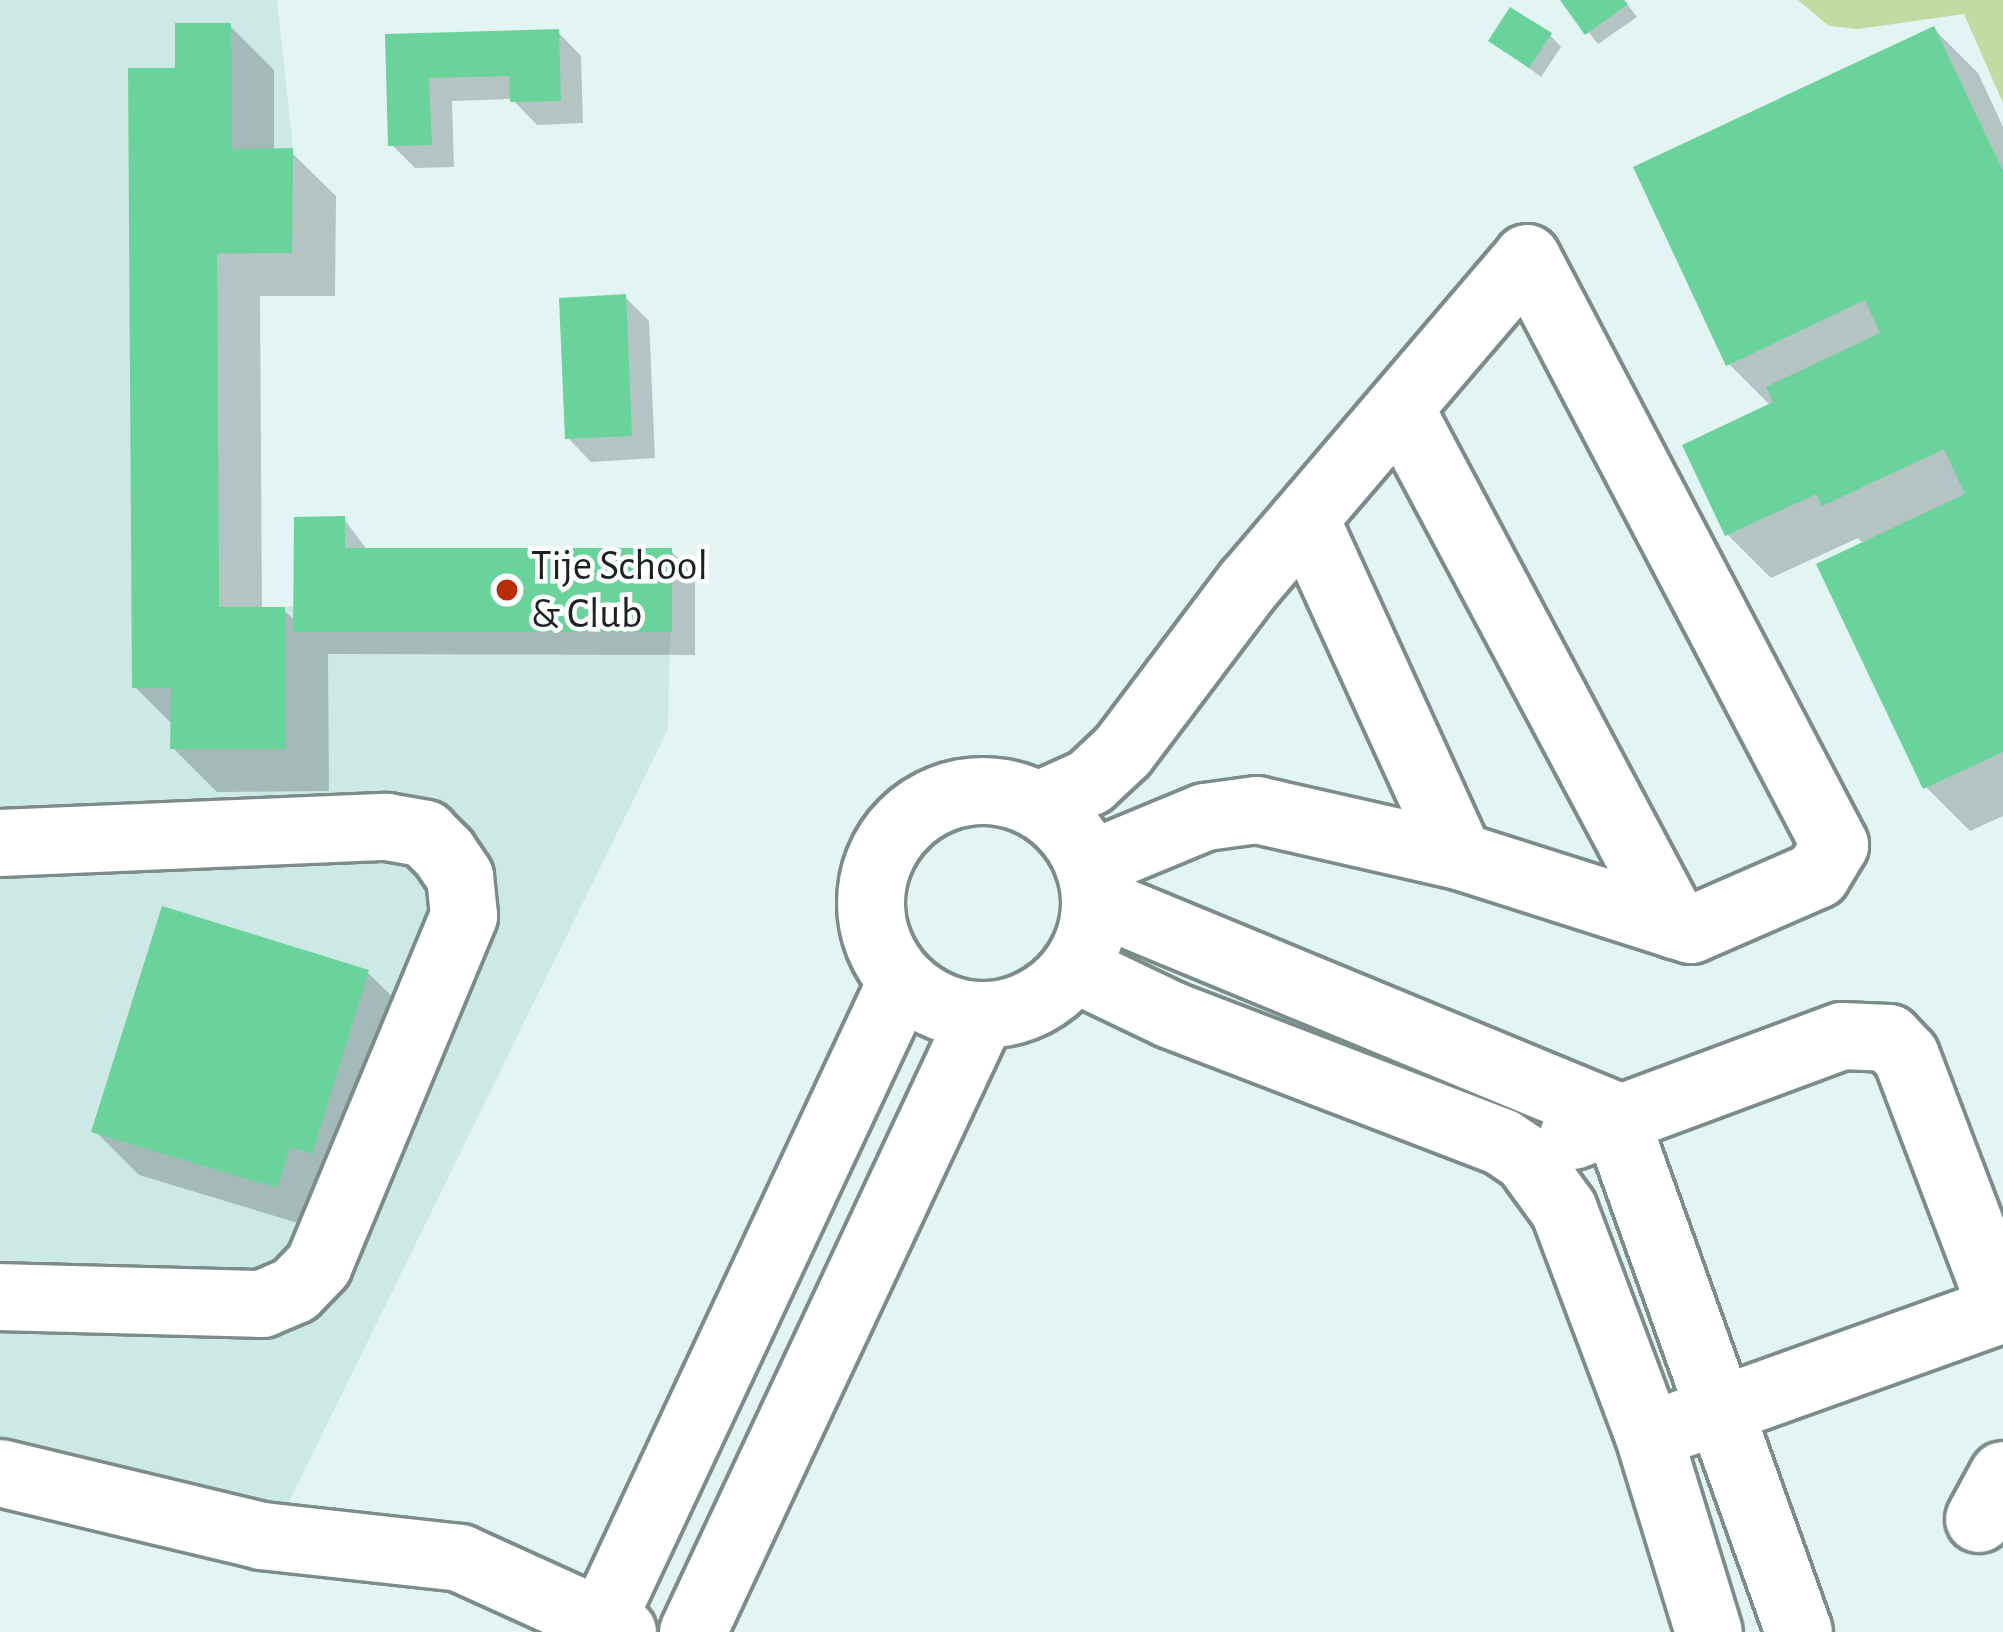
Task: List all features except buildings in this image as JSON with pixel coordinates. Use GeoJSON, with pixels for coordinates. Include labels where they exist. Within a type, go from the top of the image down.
{"type":"FeatureCollection","features":[{"type":"Feature","properties":{"kind":"street"},"geometry":{"type":"LineString","coordinates":[[1039,805],[1090,782],[1123,751],[1249,584],[1307,522],[1527,259],[1835,845],[1816,875],[1706,927],[1675,925],[1459,856],[1257,810],[1204,817],[1093,883]]}},
{"type":"Feature","properties":{"kind":"street"},"geometry":{"type":"LineString","coordinates":[[1400,407],[1675,925]]}},
{"type":"Feature","properties":{"kind":"street"},"geometry":{"type":"LineString","coordinates":[[1307,522],[1459,856]]}},
{"type":"Feature","properties":{"kind":"street"},"geometry":{"type":"LineString","coordinates":[[969,791],[1005,792],[1039,805],[1070,831],[1093,883],[1076,969],[1050,995],[982,1017],[952,1012],[901,982],[880,954],[870,919],[870,883],[894,836],[935,800],[969,791]]}},
{"type":"Feature","properties":{"kind":"street"},"geometry":{"type":"LineString","coordinates":[[0,843],[387,827],[425,834],[444,853],[460,877],[464,916],[319,1265],[295,1291],[262,1304],[0,1297]]}},
{"type":"Feature","properties":{"kind":"street"},"geometry":{"type":"LineString","coordinates":[[1093,883],[1614,1115],[1799,1632]]}},
{"type":"Feature","properties":{"kind":"street"},"geometry":{"type":"LineString","coordinates":[[1076,969],[1171,1016],[1502,1142],[1527,1159],[1564,1210],[1648,1433],[1709,1632]]}},
{"type":"Feature","properties":{"kind":"street"},"geometry":{"type":"LineString","coordinates":[[0,1473],[262,1536],[460,1558],[607,1629],[901,982]]}},
{"type":"Feature","properties":{"kind":"street"},"geometry":{"type":"LineString","coordinates":[[693,1632],[982,1017]]}},
{"type":"Feature","properties":{"kind":"street"},"geometry":{"type":"LineString","coordinates":[[1527,1159],[1614,1115],[1842,1036],[1889,1038],[1906,1056],[2002,1311],[1721,1413],[1648,1433]]}},
{"type":"Feature","properties":{"kind":"shaded area"},"geometry":{"type":"Polygon","coordinates":[[[0,0],[277,0],[293,148],[292,253],[217,254],[219,607],[285,607],[672,548],[668,729],[263,1555],[0,1494],[0,0]]]}},
{"type":"Feature","properties":{"kind":"green space"},"geometry":{"type":"Polygon","coordinates":[[[1798,0],[2003,0],[2003,103],[1964,14],[1858,29],[1829,26],[1798,0]]]}},
{"type":"Feature","properties":{"kind":"place","name":"Tije School & Club"},"geometry":{"type":"Point","coordinates":[507,590]}}]}
